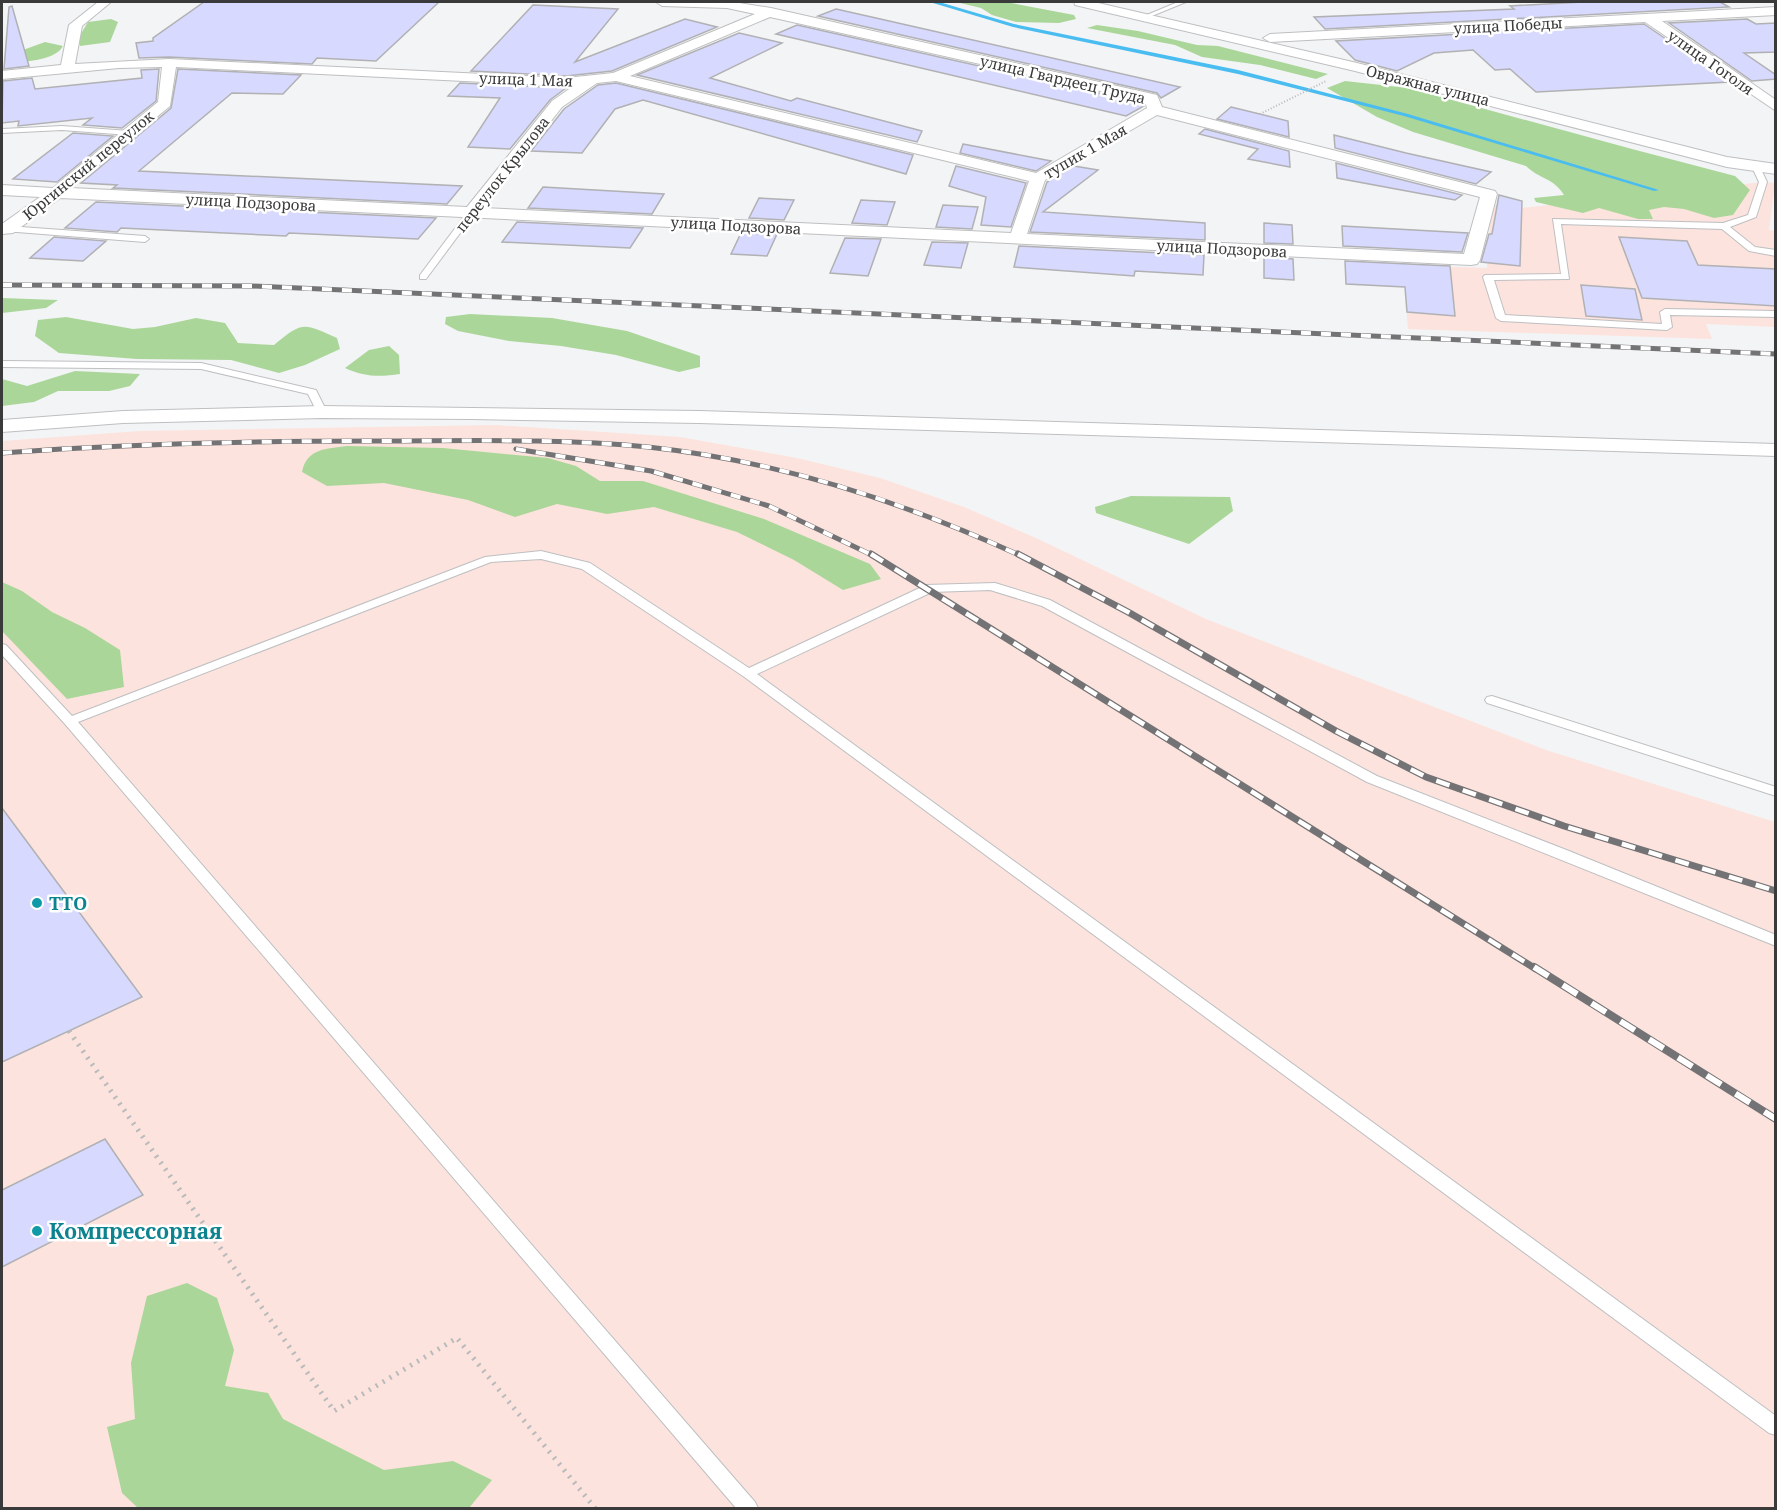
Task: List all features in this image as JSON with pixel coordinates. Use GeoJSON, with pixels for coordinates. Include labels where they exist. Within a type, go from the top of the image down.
{"type":"FeatureCollection","features":[{"type":"Feature","properties":{"kind":"street"},"geometry":{"type":"LineString","coordinates":[[67,69],[76,25],[105,2]]}},
{"type":"Feature","properties":{"kind":"street","name":"улица Гвардеец Труда"},"geometry":{"type":"LineString","coordinates":[[662,2],[727,4],[1152,98],[1155,110],[1489,194],[1471,260]]}},
{"type":"Feature","properties":{"kind":"street"},"geometry":{"type":"LineString","coordinates":[[616,77],[768,13],[787,2]]}},
{"type":"Feature","properties":{"kind":"street","name":"Овражная улица"},"geometry":{"type":"LineString","coordinates":[[1080,2],[1727,162],[1776,169]]}},
{"type":"Feature","properties":{"kind":"street","name":"улица Победы"},"geometry":{"type":"LineString","coordinates":[[1240,40],[1776,11]]}},
{"type":"Feature","properties":{"kind":"street","name":"улица Гоголя"},"geometry":{"type":"LineString","coordinates":[[1647,17],[1776,107]]}},
{"type":"Feature","properties":{"kind":"street","name":"улица 1 Мая"},"geometry":{"type":"LineString","coordinates":[[2,75],[169,63],[566,82],[616,77],[1038,178]]}},
{"type":"Feature","properties":{"kind":"street","name":"Юргинский переулок"},"geometry":{"type":"LineString","coordinates":[[4,229],[57,192],[165,103],[169,63]]}},
{"type":"Feature","properties":{"kind":"street","name":"переулок Крылова"},"geometry":{"type":"LineString","coordinates":[[471,213],[557,104],[592,81]]}},
{"type":"Feature","properties":{"kind":"street","name":"тупик 1 Мая"},"geometry":{"type":"LineString","coordinates":[[1018,237],[1038,178],[1155,110]]}},
{"type":"Feature","properties":{"kind":"street","name":"улица Подзорова"},"geometry":{"type":"LineString","coordinates":[[2,190],[1471,260]]}},
{"type":"Feature","properties":{"kind":"street"},"geometry":{"type":"LineString","coordinates":[[2,426],[123,417],[322,412],[699,417],[1776,450]]}},
{"type":"Feature","properties":{"kind":"lane"},"geometry":{"type":"LineString","coordinates":[[1145,17],[1183,2]]}},
{"type":"Feature","properties":{"kind":"lane"},"geometry":{"type":"LineString","coordinates":[[2,131],[62,128],[129,133]]}},
{"type":"Feature","properties":{"kind":"lane"},"geometry":{"type":"LineString","coordinates":[[1756,167],[1763,182],[1752,217],[1724,226],[1556,221],[1566,277],[1488,277],[1501,318],[1667,327],[1665,312],[1776,314]]}},
{"type":"Feature","properties":{"kind":"lane","name":"переулок Крылова"},"geometry":{"type":"LineString","coordinates":[[423,277],[471,213]]}},
{"type":"Feature","properties":{"kind":"lane"},"geometry":{"type":"LineString","coordinates":[[1724,226],[1752,249],[1776,252]]}},
{"type":"Feature","properties":{"kind":"lane"},"geometry":{"type":"LineString","coordinates":[[4,229],[145,239]]}},
{"type":"Feature","properties":{"kind":"lane"},"geometry":{"type":"LineString","coordinates":[[2,364],[201,366],[312,392],[322,412]]}},
{"type":"Feature","properties":{"kind":"lane"},"geometry":{"type":"LineString","coordinates":[[70,721],[489,560],[541,555],[586,566],[748,673],[1776,1427]]}},
{"type":"Feature","properties":{"kind":"lane"},"geometry":{"type":"LineString","coordinates":[[748,673],[930,588],[991,586],[1046,603],[1372,779],[1564,854],[1776,941]]}},
{"type":"Feature","properties":{"kind":"lane"},"geometry":{"type":"LineString","coordinates":[[2,648],[70,721],[748,1509]]}},
{"type":"Feature","properties":{"kind":"lane"},"geometry":{"type":"LineString","coordinates":[[1492,700],[1776,792]]}},
{"type":"Feature","properties":{"kind":"path"},"geometry":{"type":"LineString","coordinates":[[1230,128],[1330,80]]}},
{"type":"Feature","properties":{"kind":"path"},"geometry":{"type":"LineString","coordinates":[[69,1031],[334,1411],[457,1338],[595,1509]]}},
{"type":"Feature","properties":{"kind":"shaded area"},"geometry":{"type":"Polygon","coordinates":[[[1763,182],[1775,183],[1769,230],[1775,231],[1775,327],[1706,324],[1712,339],[1408,329],[1403,265],[1487,268],[1494,205],[1522,208],[1763,182]]]}},
{"type":"Feature","properties":{"kind":"shaded area"},"geometry":{"type":"Polygon","coordinates":[[[496,425],[680,437],[797,458],[880,478],[964,507],[1036,538],[1206,619],[1546,750],[1775,822],[1775,1508],[2,1508],[2,441],[140,431],[496,425]]]}},
{"type":"Feature","properties":{"kind":"green space"},"geometry":{"type":"Polygon","coordinates":[[[956,2],[1006,2],[1074,15],[1076,19],[1059,23],[1016,22],[992,15],[981,8],[956,2]]]}},
{"type":"Feature","properties":{"kind":"green space"},"geometry":{"type":"Polygon","coordinates":[[[111,19],[118,22],[110,42],[80,46],[79,37],[88,22],[111,19]]]}},
{"type":"Feature","properties":{"kind":"green space"},"geometry":{"type":"Polygon","coordinates":[[[1097,25],[1138,31],[1197,45],[1218,46],[1328,74],[1316,79],[1260,65],[1202,57],[1175,45],[1087,28],[1097,25]]]}},
{"type":"Feature","properties":{"kind":"green space"},"geometry":{"type":"Polygon","coordinates":[[[45,42],[63,46],[49,57],[18,62],[23,50],[45,42]]]}},
{"type":"Feature","properties":{"kind":"green space"},"geometry":{"type":"Polygon","coordinates":[[[1345,81],[1408,88],[1735,176],[1750,190],[1733,215],[1714,218],[1684,209],[1664,207],[1649,210],[1653,219],[1638,219],[1599,208],[1583,213],[1536,202],[1534,198],[1564,195],[1556,185],[1526,166],[1413,132],[1377,117],[1327,88],[1345,81]]]}},
{"type":"Feature","properties":{"kind":"green space"},"geometry":{"type":"Polygon","coordinates":[[[2,298],[58,300],[46,308],[2,313],[2,298]]]}},
{"type":"Feature","properties":{"kind":"green space"},"geometry":{"type":"Polygon","coordinates":[[[470,314],[552,318],[627,331],[700,356],[700,367],[679,372],[616,355],[509,341],[458,331],[445,324],[446,317],[470,314]]]}},
{"type":"Feature","properties":{"kind":"green space"},"geometry":{"type":"Polygon","coordinates":[[[66,317],[133,329],[155,327],[196,318],[225,323],[238,343],[274,345],[298,328],[310,327],[337,338],[340,349],[305,365],[279,373],[231,360],[137,359],[59,353],[35,336],[38,320],[66,317]]]}},
{"type":"Feature","properties":{"kind":"green space"},"geometry":{"type":"Polygon","coordinates":[[[389,346],[399,355],[400,374],[372,376],[345,368],[369,350],[389,346]]]}},
{"type":"Feature","properties":{"kind":"green space"},"geometry":{"type":"Polygon","coordinates":[[[75,371],[140,374],[130,386],[109,391],[58,391],[34,402],[2,406],[2,379],[27,386],[75,371]]]}},
{"type":"Feature","properties":{"kind":"green space"},"geometry":{"type":"Polygon","coordinates":[[[347,446],[443,448],[548,458],[576,466],[600,481],[643,481],[764,519],[870,564],[881,579],[843,590],[794,560],[737,532],[654,507],[607,514],[557,504],[515,517],[468,500],[384,483],[327,486],[302,472],[308,458],[318,451],[347,446]]]}},
{"type":"Feature","properties":{"kind":"green space"},"geometry":{"type":"Polygon","coordinates":[[[1131,496],[1230,497],[1233,511],[1189,544],[1096,513],[1095,507],[1131,496]]]}},
{"type":"Feature","properties":{"kind":"green space"},"geometry":{"type":"Polygon","coordinates":[[[2,582],[22,591],[52,612],[85,628],[120,650],[124,687],[67,699],[2,631],[2,582]]]}},
{"type":"Feature","properties":{"kind":"green space"},"geometry":{"type":"Polygon","coordinates":[[[187,1283],[217,1298],[234,1350],[225,1386],[268,1393],[283,1419],[384,1470],[453,1461],[492,1480],[469,1508],[138,1508],[122,1493],[107,1427],[135,1419],[131,1363],[147,1296],[187,1283]]]}},
{"type":"Feature","properties":{"kind":"building"},"geometry":{"type":"Polygon","coordinates":[[[204,2],[439,2],[376,61],[317,58],[312,64],[169,57],[139,58],[136,43],[153,41],[153,38],[204,2]]]}},
{"type":"Feature","properties":{"kind":"building"},"geometry":{"type":"Polygon","coordinates":[[[1583,2],[1720,2],[1729,7],[1325,29],[1314,17],[1514,9],[1510,6],[1583,2]]]}},
{"type":"Feature","properties":{"kind":"building"},"geometry":{"type":"Polygon","coordinates":[[[533,5],[618,9],[575,62],[685,19],[717,27],[612,71],[566,76],[471,71],[533,5]]]}},
{"type":"Feature","properties":{"kind":"building"},"geometry":{"type":"Polygon","coordinates":[[[12,6],[29,66],[4,69],[9,7],[12,6]]]}},
{"type":"Feature","properties":{"kind":"building"},"geometry":{"type":"Polygon","coordinates":[[[836,9],[1180,87],[1161,98],[1157,93],[818,16],[836,9]]]}},
{"type":"Feature","properties":{"kind":"building"},"geometry":{"type":"Polygon","coordinates":[[[1747,19],[1756,24],[1776,23],[1776,52],[1744,53],[1776,75],[1776,79],[1752,81],[1669,23],[1747,19]]]}},
{"type":"Feature","properties":{"kind":"building"},"geometry":{"type":"Polygon","coordinates":[[[1644,24],[1729,82],[1536,92],[1510,69],[1495,70],[1473,50],[1434,53],[1397,71],[1355,60],[1336,41],[1644,24]]]}},
{"type":"Feature","properties":{"kind":"building"},"geometry":{"type":"Polygon","coordinates":[[[797,25],[1143,103],[1144,106],[1126,116],[776,34],[797,25]]]}},
{"type":"Feature","properties":{"kind":"building"},"geometry":{"type":"Polygon","coordinates":[[[739,33],[782,43],[710,78],[791,101],[797,98],[922,131],[917,142],[637,75],[739,33]]]}},
{"type":"Feature","properties":{"kind":"building"},"geometry":{"type":"Polygon","coordinates":[[[159,69],[156,101],[122,128],[83,125],[92,118],[18,126],[19,121],[2,123],[3,81],[32,78],[35,89],[142,78],[141,70],[159,69]]]}},
{"type":"Feature","properties":{"kind":"building"},"geometry":{"type":"Polygon","coordinates":[[[178,69],[301,75],[283,94],[232,93],[139,171],[462,186],[447,204],[113,188],[117,185],[81,183],[171,108],[178,69]]]}},
{"type":"Feature","properties":{"kind":"building"},"geometry":{"type":"Polygon","coordinates":[[[460,83],[566,88],[550,100],[510,149],[468,147],[500,98],[448,96],[460,83]]]}},
{"type":"Feature","properties":{"kind":"building"},"geometry":{"type":"Polygon","coordinates":[[[616,83],[913,155],[906,174],[643,100],[615,109],[582,153],[531,151],[564,109],[598,85],[616,83]]]}},
{"type":"Feature","properties":{"kind":"building"},"geometry":{"type":"Polygon","coordinates":[[[1231,107],[1288,121],[1289,137],[1217,119],[1231,107]]]}},
{"type":"Feature","properties":{"kind":"building"},"geometry":{"type":"Polygon","coordinates":[[[1205,129],[1289,151],[1290,167],[1248,159],[1258,149],[1199,134],[1205,129]]]}},
{"type":"Feature","properties":{"kind":"building"},"geometry":{"type":"Polygon","coordinates":[[[73,133],[113,136],[57,182],[13,179],[73,133]]]}},
{"type":"Feature","properties":{"kind":"building"},"geometry":{"type":"Polygon","coordinates":[[[1334,135],[1491,172],[1476,184],[1335,148],[1334,135]]]}},
{"type":"Feature","properties":{"kind":"building"},"geometry":{"type":"Polygon","coordinates":[[[963,144],[1051,161],[1036,171],[960,153],[963,144]]]}},
{"type":"Feature","properties":{"kind":"building"},"geometry":{"type":"Polygon","coordinates":[[[1336,163],[1462,195],[1455,200],[1337,178],[1336,163]]]}},
{"type":"Feature","properties":{"kind":"building"},"geometry":{"type":"Polygon","coordinates":[[[956,166],[1026,183],[1011,227],[981,225],[986,197],[949,186],[956,166]]]}},
{"type":"Feature","properties":{"kind":"building"},"geometry":{"type":"Polygon","coordinates":[[[1074,166],[1098,170],[1043,212],[1205,223],[1205,240],[1030,232],[1047,182],[1074,166]]]}},
{"type":"Feature","properties":{"kind":"building"},"geometry":{"type":"Polygon","coordinates":[[[543,187],[664,194],[652,214],[528,208],[543,187]]]}},
{"type":"Feature","properties":{"kind":"building"},"geometry":{"type":"Polygon","coordinates":[[[1499,195],[1522,201],[1520,266],[1481,262],[1489,234],[1492,234],[1499,195]]]}},
{"type":"Feature","properties":{"kind":"building"},"geometry":{"type":"Polygon","coordinates":[[[759,198],[794,200],[784,220],[749,218],[759,198]]]}},
{"type":"Feature","properties":{"kind":"building"},"geometry":{"type":"Polygon","coordinates":[[[861,200],[895,202],[887,225],[852,223],[861,200]]]}},
{"type":"Feature","properties":{"kind":"building"},"geometry":{"type":"Polygon","coordinates":[[[96,202],[436,218],[418,239],[289,233],[286,236],[121,228],[117,232],[65,228],[96,202]]]}},
{"type":"Feature","properties":{"kind":"building"},"geometry":{"type":"Polygon","coordinates":[[[943,205],[978,207],[972,229],[936,227],[943,205]]]}},
{"type":"Feature","properties":{"kind":"building"},"geometry":{"type":"Polygon","coordinates":[[[517,222],[643,228],[630,248],[502,242],[517,222]]]}},
{"type":"Feature","properties":{"kind":"building"},"geometry":{"type":"Polygon","coordinates":[[[1264,223],[1292,225],[1293,244],[1264,243],[1264,223]]]}},
{"type":"Feature","properties":{"kind":"building"},"geometry":{"type":"Polygon","coordinates":[[[1342,226],[1468,233],[1462,252],[1343,246],[1342,226]]]}},
{"type":"Feature","properties":{"kind":"building"},"geometry":{"type":"Polygon","coordinates":[[[741,233],[777,234],[767,256],[731,254],[741,233]]]}},
{"type":"Feature","properties":{"kind":"building"},"geometry":{"type":"Polygon","coordinates":[[[54,237],[106,241],[83,261],[30,258],[54,237]]]}},
{"type":"Feature","properties":{"kind":"building"},"geometry":{"type":"Polygon","coordinates":[[[1619,237],[1687,241],[1698,265],[1776,269],[1776,306],[1642,298],[1619,237]]]}},
{"type":"Feature","properties":{"kind":"building"},"geometry":{"type":"Polygon","coordinates":[[[845,238],[881,239],[868,276],[830,273],[845,238]]]}},
{"type":"Feature","properties":{"kind":"building"},"geometry":{"type":"Polygon","coordinates":[[[932,242],[968,243],[961,268],[924,265],[932,242]]]}},
{"type":"Feature","properties":{"kind":"building"},"geometry":{"type":"Polygon","coordinates":[[[1019,246],[1204,255],[1203,275],[1135,271],[1134,276],[1014,267],[1019,246]]]}},
{"type":"Feature","properties":{"kind":"building"},"geometry":{"type":"Polygon","coordinates":[[[1264,257],[1293,259],[1294,280],[1264,278],[1264,257]]]}},
{"type":"Feature","properties":{"kind":"building"},"geometry":{"type":"Polygon","coordinates":[[[1345,261],[1450,266],[1455,316],[1407,312],[1405,287],[1346,284],[1345,261]]]}},
{"type":"Feature","properties":{"kind":"building"},"geometry":{"type":"Polygon","coordinates":[[[1581,285],[1635,289],[1642,320],[1586,316],[1581,285]]]}},
{"type":"Feature","properties":{"kind":"building","name":"ТТО"},"geometry":{"type":"Polygon","coordinates":[[[2,808],[142,997],[2,1062],[2,808]]]}},
{"type":"Feature","properties":{"kind":"building","name":"Компрессорная"},"geometry":{"type":"Polygon","coordinates":[[[105,1139],[143,1195],[2,1267],[2,1190],[105,1139]]]}},
{"type":"Feature","properties":{"kind":"waterway"},"geometry":{"type":"LineString","coordinates":[[935,2],[1013,25],[1238,72],[1406,115],[1656,190]]}},
{"type":"Feature","properties":{"kind":"railway"},"geometry":{"type":"LineString","coordinates":[[2,285],[252,286],[1776,354]]}},
{"type":"Feature","properties":{"kind":"railway"},"geometry":{"type":"LineString","coordinates":[[2,453],[140,445],[326,441],[544,441],[648,447],[745,462],[839,486],[931,518],[1021,556]]}},
{"type":"Feature","properties":{"kind":"railway"},"geometry":{"type":"LineString","coordinates":[[516,449],[651,471],[769,506],[874,556]]}},
{"type":"Feature","properties":{"kind":"railway"},"geometry":{"type":"LineString","coordinates":[[871,554],[1536,969]]}},
{"type":"Feature","properties":{"kind":"railway"},"geometry":{"type":"LineString","coordinates":[[1018,554],[1128,612],[1336,731],[1426,777],[1564,826],[1776,891]]}},
{"type":"Feature","properties":{"kind":"railway"},"geometry":{"type":"LineString","coordinates":[[1534,967],[1776,1119]]}},
{"type":"Feature","properties":{"kind":"place","name":"ТТО"},"geometry":{"type":"Point","coordinates":[37,903]}},
{"type":"Feature","properties":{"kind":"place","name":"Компрессорная"},"geometry":{"type":"Point","coordinates":[37,1231]}}]}
